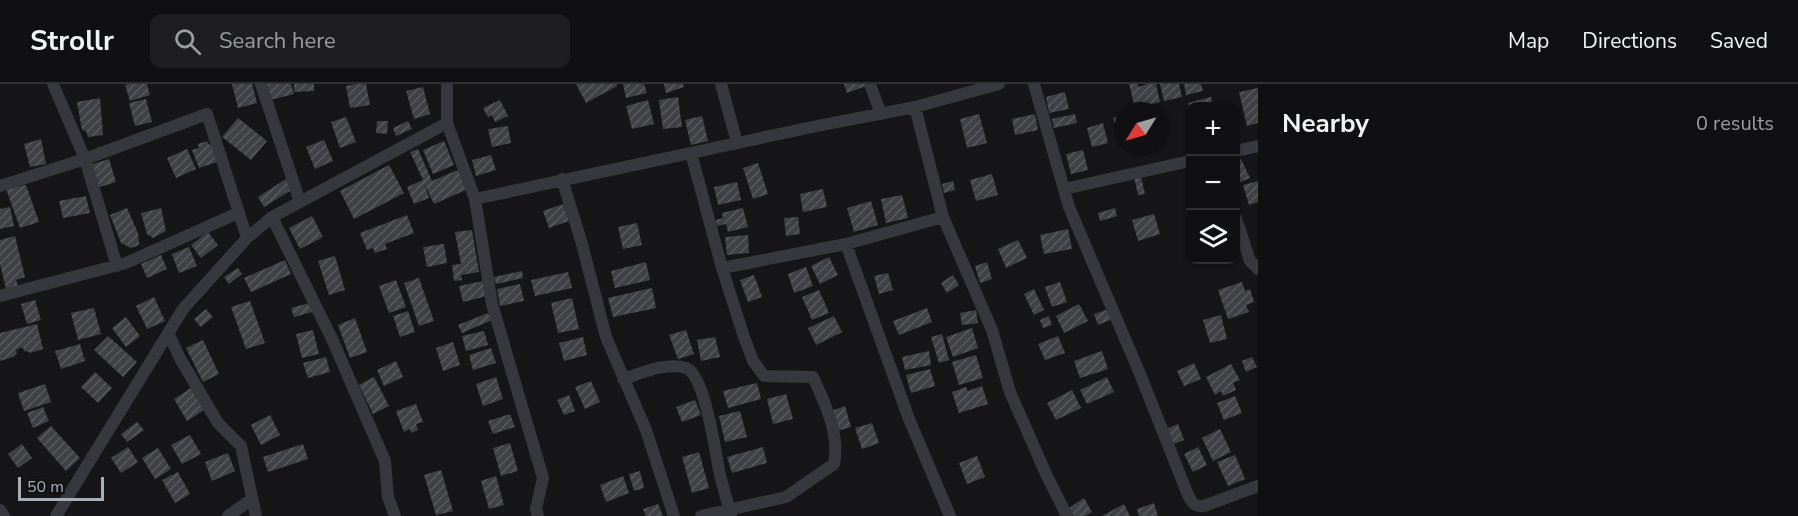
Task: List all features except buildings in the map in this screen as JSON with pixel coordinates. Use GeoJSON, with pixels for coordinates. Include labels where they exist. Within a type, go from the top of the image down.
{"type":"FeatureCollection","features":[{"type":"Feature","properties":{"kind":"street"},"geometry":{"type":"LineString","coordinates":[[53,84],[85,159],[117,266]]}},
{"type":"Feature","properties":{"kind":"street"},"geometry":{"type":"LineString","coordinates":[[261,84],[300,202]]}},
{"type":"Feature","properties":{"kind":"street"},"geometry":{"type":"LineString","coordinates":[[447,84],[447,123],[475,199],[492,304],[543,478],[536,509],[538,516]]}},
{"type":"Feature","properties":{"kind":"street"},"geometry":{"type":"LineString","coordinates":[[721,84],[737,143]]}},
{"type":"Feature","properties":{"kind":"street"},"geometry":{"type":"LineString","coordinates":[[870,84],[881,114]]}},
{"type":"Feature","properties":{"kind":"street"},"geometry":{"type":"LineString","coordinates":[[475,199],[915,107],[999,84]]}},
{"type":"Feature","properties":{"kind":"street"},"geometry":{"type":"LineString","coordinates":[[1034,84],[1069,207],[1192,504],[1188,516]]}},
{"type":"Feature","properties":{"kind":"street"},"geometry":{"type":"LineString","coordinates":[[915,107],[943,217],[992,330],[1010,392],[1067,516]]}},
{"type":"Feature","properties":{"kind":"street"},"geometry":{"type":"LineString","coordinates":[[0,186],[85,159],[207,114],[247,238]]}},
{"type":"Feature","properties":{"kind":"street"},"geometry":{"type":"LineString","coordinates":[[56,516],[183,309],[247,238],[272,217],[447,123]]}},
{"type":"Feature","properties":{"kind":"street"},"geometry":{"type":"LineString","coordinates":[[1240,150],[1258,146]]}},
{"type":"Feature","properties":{"kind":"street"},"geometry":{"type":"LineString","coordinates":[[691,153],[722,268],[753,361],[764,376],[813,377],[826,405],[836,442],[834,464],[786,497],[730,512],[700,516]]}},
{"type":"Feature","properties":{"kind":"street"},"geometry":{"type":"LineString","coordinates":[[1064,189],[1186,162]]}},
{"type":"Feature","properties":{"kind":"street"},"geometry":{"type":"LineString","coordinates":[[562,179],[582,244],[606,337],[646,430],[674,516]]}},
{"type":"Feature","properties":{"kind":"street"},"geometry":{"type":"LineString","coordinates":[[0,296],[117,266],[238,213]]}},
{"type":"Feature","properties":{"kind":"street"},"geometry":{"type":"LineString","coordinates":[[272,217],[332,339],[385,461],[388,497],[394,516]]}},
{"type":"Feature","properties":{"kind":"street"},"geometry":{"type":"LineString","coordinates":[[722,268],[846,244],[943,217]]}},
{"type":"Feature","properties":{"kind":"street"},"geometry":{"type":"LineString","coordinates":[[1240,230],[1250,261],[1258,269]]}},
{"type":"Feature","properties":{"kind":"street"},"geometry":{"type":"LineString","coordinates":[[846,244],[909,419],[950,516]]}},
{"type":"Feature","properties":{"kind":"street"},"geometry":{"type":"LineString","coordinates":[[168,333],[218,423],[241,446],[255,516]]}},
{"type":"Feature","properties":{"kind":"street"},"geometry":{"type":"LineString","coordinates":[[623,379],[666,367],[688,369],[695,374],[709,415],[719,472],[730,512]]}},
{"type":"Feature","properties":{"kind":"street"},"geometry":{"type":"LineString","coordinates":[[1192,504],[1204,506],[1258,486]]}},
{"type":"Feature","properties":{"kind":"street"},"geometry":{"type":"LineString","coordinates":[[228,516],[252,499]]}},
{"type":"Feature","properties":{"kind":"street"},"geometry":{"type":"LineString","coordinates":[[0,510],[4,516]]}}]}
